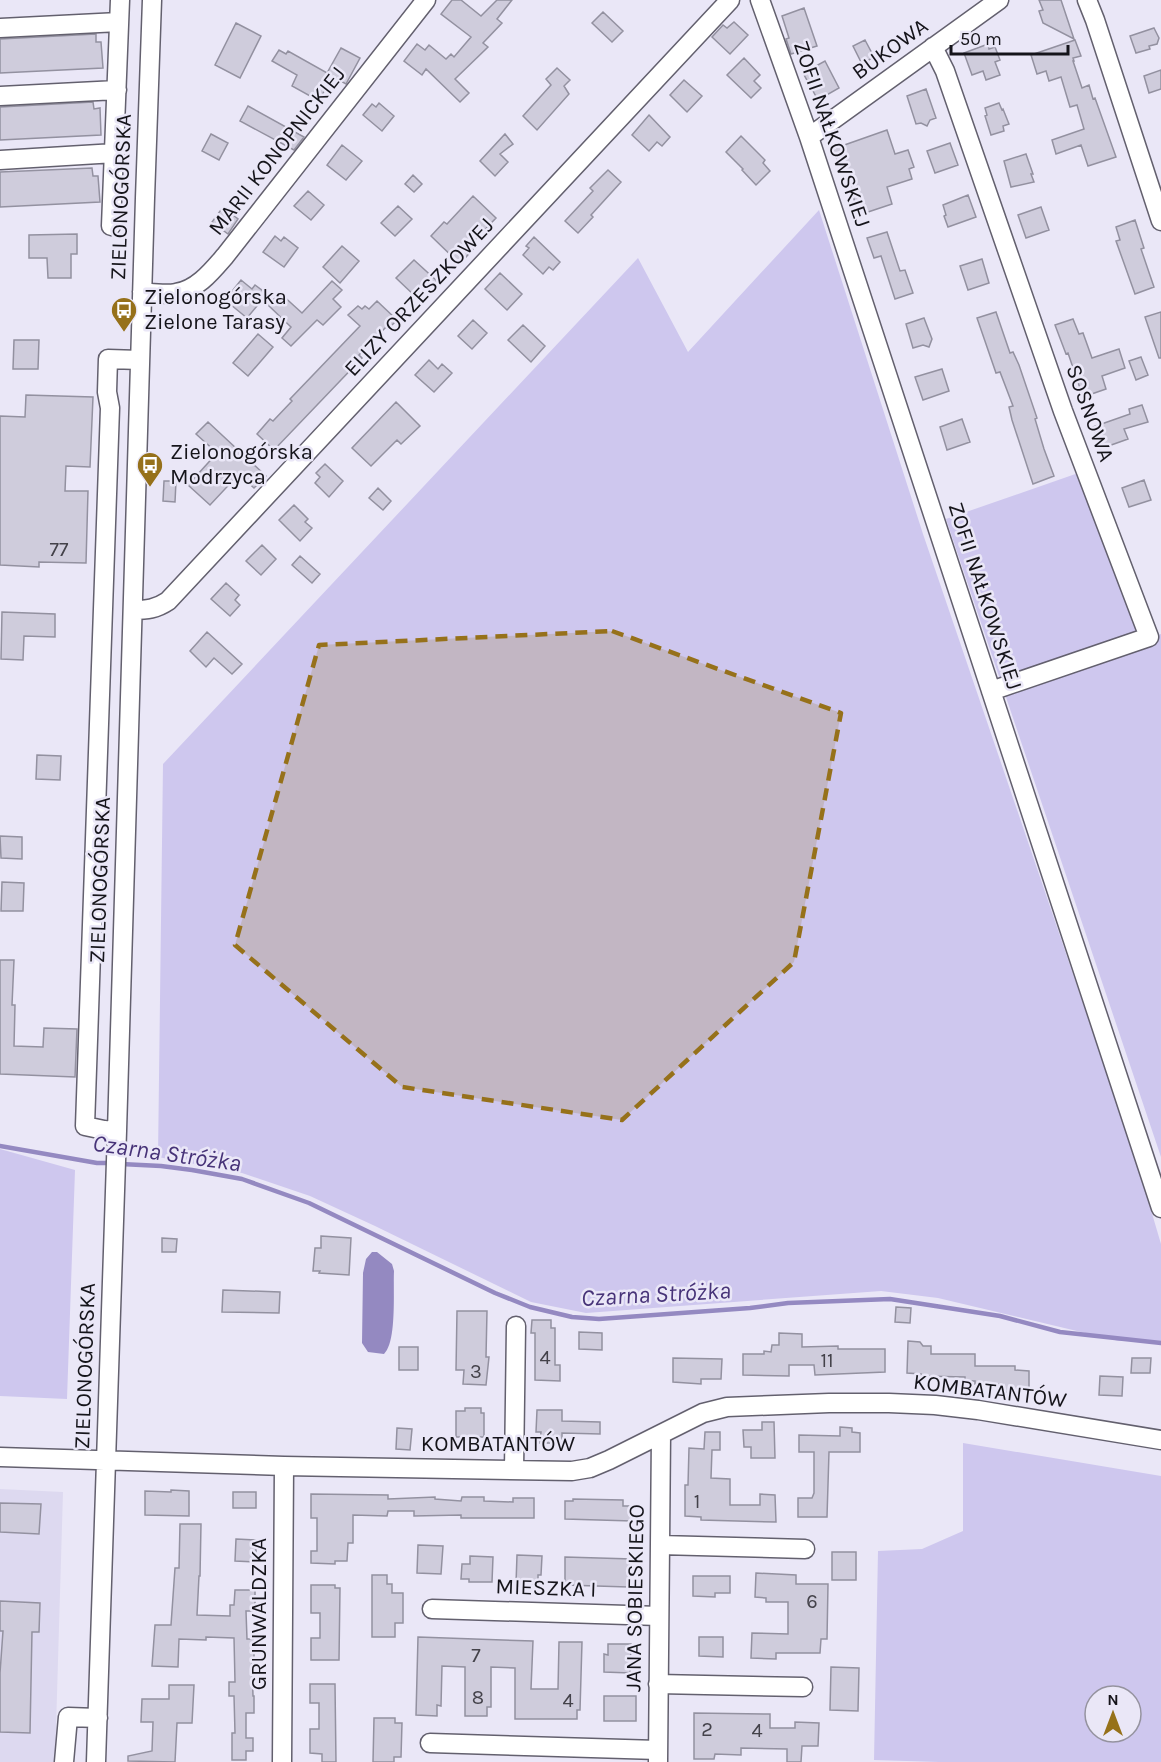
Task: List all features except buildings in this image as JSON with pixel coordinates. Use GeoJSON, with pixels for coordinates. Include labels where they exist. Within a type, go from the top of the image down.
{"type":"FeatureCollection","features":[{"type":"Feature","properties":{"kind":"street"},"geometry":{"type":"LineString","coordinates":[[111,225],[120,0]]}},
{"type":"Feature","properties":{"kind":"street","name":"ZIELONOGÓRSKA"},"geometry":{"type":"LineString","coordinates":[[96,1762],[152,0]]}},
{"type":"Feature","properties":{"kind":"street","name":"MARII KONOPNICKIEJ"},"geometry":{"type":"LineString","coordinates":[[142,292],[175,294],[205,277],[225,256],[426,0]]}},
{"type":"Feature","properties":{"kind":"street","name":"ELIZY ORZESZKOWEJ"},"geometry":{"type":"LineString","coordinates":[[103,595],[133,603],[148,610],[168,601],[730,0]]}},
{"type":"Feature","properties":{"kind":"street","name":"ZOFII NAŁKOWSKIEJ"},"geometry":{"type":"LineString","coordinates":[[760,0],[809,137],[1161,1208]]}},
{"type":"Feature","properties":{"kind":"street","name":"BUKOWA"},"geometry":{"type":"LineString","coordinates":[[809,137],[999,0]]}},
{"type":"Feature","properties":{"kind":"street"},"geometry":{"type":"LineString","coordinates":[[1087,0],[1161,221]]}},
{"type":"Feature","properties":{"kind":"street"},"geometry":{"type":"LineString","coordinates":[[0,28],[119,22]]}},
{"type":"Feature","properties":{"kind":"street","name":"SOSNOWA"},"geometry":{"type":"LineString","coordinates":[[933,47],[945,71],[1084,471],[1149,637],[991,691]]}},
{"type":"Feature","properties":{"kind":"street"},"geometry":{"type":"LineString","coordinates":[[0,96],[117,90]]}},
{"type":"Feature","properties":{"kind":"street"},"geometry":{"type":"LineString","coordinates":[[0,160],[115,153]]}},
{"type":"Feature","properties":{"kind":"street"},"geometry":{"type":"LineString","coordinates":[[117,1140],[104,1130],[85,1126],[89,990],[110,408],[107,392],[108,359],[140,360]]}},
{"type":"Feature","properties":{"kind":"street"},"geometry":{"type":"LineString","coordinates":[[98,757],[128,759]]}},
{"type":"Feature","properties":{"kind":"street"},"geometry":{"type":"LineString","coordinates":[[89,990],[121,992]]}},
{"type":"Feature","properties":{"kind":"street"},"geometry":{"type":"LineString","coordinates":[[514,1470],[516,1326]]}},
{"type":"Feature","properties":{"kind":"street","name":"KOMBATANTÓW"},"geometry":{"type":"LineString","coordinates":[[0,1457],[284,1466],[572,1471],[590,1468],[609,1460],[703,1413],[727,1407],[829,1403],[889,1403],[978,1410],[1161,1440]]}},
{"type":"Feature","properties":{"kind":"street","name":"JANA SOBIESKIEGO"},"geometry":{"type":"LineString","coordinates":[[658,1756],[661,1434]]}},
{"type":"Feature","properties":{"kind":"street","name":"GRUNWALDZKA"},"geometry":{"type":"LineString","coordinates":[[282,1762],[284,1466]]}},
{"type":"Feature","properties":{"kind":"street"},"geometry":{"type":"LineString","coordinates":[[660,1545],[805,1549]]}},
{"type":"Feature","properties":{"kind":"street","name":"MIESZKA I"},"geometry":{"type":"LineString","coordinates":[[432,1609],[659,1616]]}},
{"type":"Feature","properties":{"kind":"street"},"geometry":{"type":"LineString","coordinates":[[658,1684],[803,1687]]}},
{"type":"Feature","properties":{"kind":"street"},"geometry":{"type":"LineString","coordinates":[[64,1762],[68,1717],[98,1718]]}},
{"type":"Feature","properties":{"kind":"street"},"geometry":{"type":"LineString","coordinates":[[430,1743],[658,1756]]}},
{"type":"Feature","properties":{"kind":"highlighted area"},"geometry":{"type":"Polygon","coordinates":[[[612,631],[841,713],[794,962],[622,1120],[402,1087],[235,945],[319,645],[612,631]]]}},
{"type":"Feature","properties":{"kind":"shaded area"},"geometry":{"type":"Polygon","coordinates":[[[819,210],[923,534],[1135,1156],[1161,1244],[1161,1341],[1119,1341],[938,1298],[881,1291],[586,1313],[531,1302],[310,1196],[242,1173],[158,1157],[163,764],[638,258],[688,352],[819,210]]]}},
{"type":"Feature","properties":{"kind":"shaded area"},"geometry":{"type":"Polygon","coordinates":[[[1084,471],[1150,637],[1161,634],[1161,1157],[946,519],[1084,471]]]}},
{"type":"Feature","properties":{"kind":"shaded area"},"geometry":{"type":"Polygon","coordinates":[[[0,1149],[75,1170],[67,1399],[0,1396],[0,1149]]]}},
{"type":"Feature","properties":{"kind":"shaded area"},"geometry":{"type":"Polygon","coordinates":[[[372,1252],[377,1252],[392,1264],[394,1271],[393,1327],[388,1348],[384,1354],[368,1352],[362,1343],[363,1273],[366,1259],[372,1252]]]}},
{"type":"Feature","properties":{"kind":"shaded area"},"geometry":{"type":"Polygon","coordinates":[[[963,1443],[1161,1476],[1161,1762],[874,1760],[878,1551],[922,1549],[963,1531],[963,1443]]]}},
{"type":"Feature","properties":{"kind":"shaded area"},"geometry":{"type":"Polygon","coordinates":[[[0,1489],[63,1492],[55,1762],[0,1762],[0,1489]]]}},
{"type":"Feature","properties":{"kind":"waterway","name":"Czarna Stróżka"},"geometry":{"type":"LineString","coordinates":[[0,1146],[97,1163],[113,1163]]}},
{"type":"Feature","properties":{"kind":"waterway","name":"Czarna Stróżka"},"geometry":{"type":"LineString","coordinates":[[121,1164],[161,1166],[242,1179],[309,1203],[495,1293],[530,1307],[572,1317],[599,1319],[788,1303],[890,1299],[1000,1316],[1060,1332],[1161,1343]]}},
{"type":"Feature","properties":{"kind":"place","name":"Zielonogórska Zielone Tarasy"},"geometry":{"type":"Point","coordinates":[124,333]}},
{"type":"Feature","properties":{"kind":"place","name":"Zielonogórska Modrzyca"},"geometry":{"type":"Point","coordinates":[150,488]}}]}
